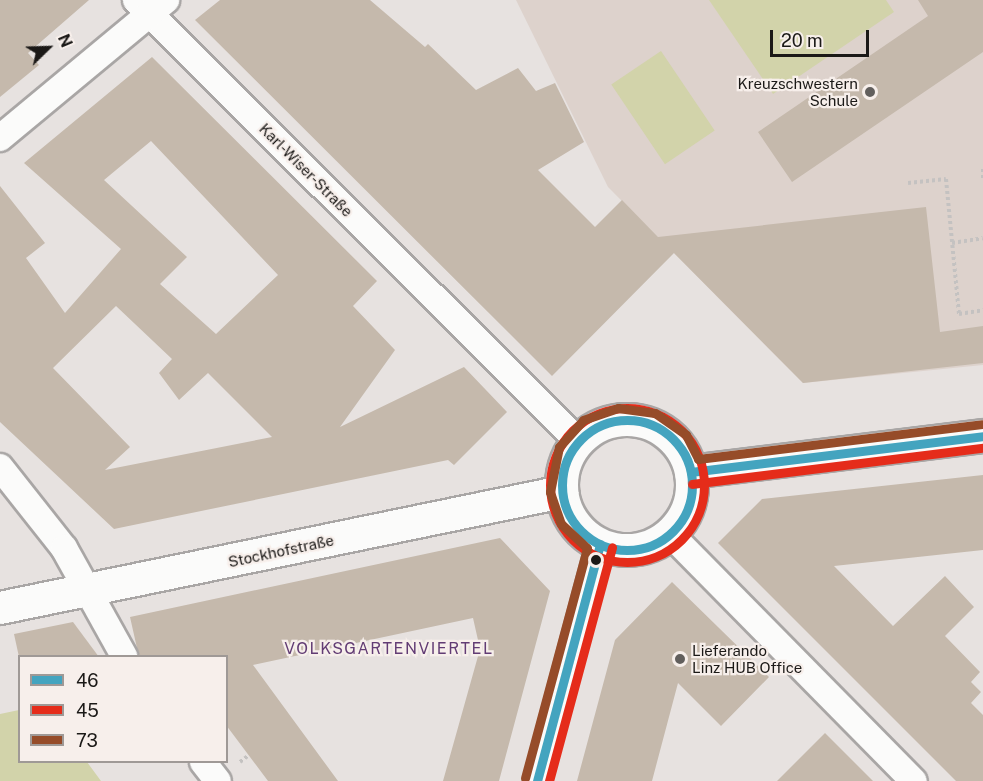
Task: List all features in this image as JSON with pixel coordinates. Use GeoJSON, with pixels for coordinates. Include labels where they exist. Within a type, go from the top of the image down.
{"type":"FeatureCollection","features":[{"type":"Feature","properties":{"kind":"street"},"geometry":{"type":"LineString","coordinates":[[0,138],[151,5]]}},
{"type":"Feature","properties":{"kind":"street","name":"Karl-Wiser-Straße"},"geometry":{"type":"LineString","coordinates":[[151,5],[579,441]]}},
{"type":"Feature","properties":{"kind":"street"},"geometry":{"type":"LineString","coordinates":[[620,420],[651,424],[677,443],[691,472],[689,505],[670,534],[637,549],[600,544],[571,518],[562,492],[565,465],[579,441],[605,423],[620,420]]}},
{"type":"Feature","properties":{"kind":"street"},"geometry":{"type":"LineString","coordinates":[[691,472],[983,436]]}},
{"type":"Feature","properties":{"kind":"street"},"geometry":{"type":"LineString","coordinates":[[0,467],[64,548],[123,655]]}},
{"type":"Feature","properties":{"kind":"street","name":"Stockhofstraße"},"geometry":{"type":"LineString","coordinates":[[0,608],[562,492]]}},
{"type":"Feature","properties":{"kind":"street"},"geometry":{"type":"LineString","coordinates":[[670,534],[914,781]]}},
{"type":"Feature","properties":{"kind":"street"},"geometry":{"type":"LineString","coordinates":[[537,781],[600,544]]}},
{"type":"Feature","properties":{"kind":"street"},"geometry":{"type":"LineString","coordinates":[[204,763],[218,781]]}},
{"type":"Feature","properties":{"kind":"path"},"geometry":{"type":"LineString","coordinates":[[983,169],[983,178]]}},
{"type":"Feature","properties":{"kind":"path"},"geometry":{"type":"LineString","coordinates":[[908,183],[946,179],[959,314],[983,310]]}},
{"type":"Feature","properties":{"kind":"path"},"geometry":{"type":"LineString","coordinates":[[952,243],[983,238]]}},
{"type":"Feature","properties":{"kind":"path"},"geometry":{"type":"LineString","coordinates":[[241,762],[249,755]]}},
{"type":"Feature","properties":{"kind":"shaded area"},"geometry":{"type":"Polygon","coordinates":[[[516,0],[983,0],[983,365],[803,383],[608,187],[516,0]]]}},
{"type":"Feature","properties":{"kind":"green space"},"geometry":{"type":"Polygon","coordinates":[[[709,0],[886,0],[894,12],[773,94],[709,0]]]}},
{"type":"Feature","properties":{"kind":"green space"},"geometry":{"type":"Polygon","coordinates":[[[661,51],[715,131],[665,164],[611,85],[661,51]]]}},
{"type":"Feature","properties":{"kind":"green space"},"geometry":{"type":"Polygon","coordinates":[[[18,710],[18,763],[88,763],[101,781],[0,781],[0,714],[18,710]]]}},
{"type":"Feature","properties":{"kind":"building"},"geometry":{"type":"Polygon","coordinates":[[[0,0],[89,0],[28,53],[39,65],[0,97],[0,0]]]}},
{"type":"Feature","properties":{"kind":"building"},"geometry":{"type":"Polygon","coordinates":[[[220,0],[370,0],[425,47],[428,44],[476,90],[518,68],[536,91],[555,83],[584,142],[538,170],[595,227],[622,200],[658,237],[926,207],[940,332],[983,326],[983,363],[803,383],[674,253],[552,376],[195,20],[220,0]]]}},
{"type":"Feature","properties":{"kind":"building","name":"Kreuzschwestern Schule"},"geometry":{"type":"Polygon","coordinates":[[[918,0],[983,0],[983,52],[792,182],[758,132],[928,16],[918,0]]]}},
{"type":"Feature","properties":{"kind":"building"},"geometry":{"type":"Polygon","coordinates":[[[152,57],[377,281],[353,306],[395,350],[340,427],[464,367],[507,412],[454,465],[448,460],[114,529],[0,422],[0,186],[45,243],[26,258],[65,313],[121,249],[24,163],[152,57]],[[151,141],[104,180],[187,257],[160,284],[216,334],[278,275],[151,141]],[[116,306],[53,368],[130,447],[105,470],[272,437],[208,373],[179,400],[159,373],[172,359],[116,306]]]}},
{"type":"Feature","properties":{"kind":"building"},"geometry":{"type":"Polygon","coordinates":[[[983,475],[983,550],[834,566],[893,626],[945,576],[974,607],[945,636],[980,672],[971,682],[981,692],[971,703],[983,715],[983,781],[956,781],[718,543],[762,499],[983,475]]]}},
{"type":"Feature","properties":{"kind":"building"},"geometry":{"type":"Polygon","coordinates":[[[500,538],[550,591],[499,781],[443,781],[480,649],[473,618],[253,665],[338,781],[268,781],[228,728],[228,655],[139,655],[130,617],[500,538]]]}},
{"type":"Feature","properties":{"kind":"building","name":"Lieferando Linz HUB Office"},"geometry":{"type":"Polygon","coordinates":[[[672,582],[769,677],[721,726],[678,683],[652,781],[577,781],[615,640],[672,582]]]}},
{"type":"Feature","properties":{"kind":"building"},"geometry":{"type":"Polygon","coordinates":[[[73,622],[98,655],[19,655],[14,634],[73,622]]]}},
{"type":"Feature","properties":{"kind":"building"},"geometry":{"type":"Polygon","coordinates":[[[825,733],[873,781],[777,781],[825,733]]]}},
{"type":"Feature","properties":{"kind":"transit line","name":"73"},"geometry":{"type":"LineString","coordinates":[[525,778],[587,548],[561,524],[550,492],[559,447],[583,420],[618,408],[655,413],[686,435],[698,459],[982,424]]}},
{"type":"Feature","properties":{"kind":"transit line","name":"45"},"geometry":{"type":"LineString","coordinates":[[627,408],[642,409],[656,414],[682,430],[698,456],[703,470],[704,485],[703,500],[698,514],[682,540],[656,556],[642,561],[627,562],[612,561],[598,556],[572,540],[556,514],[551,500],[550,485],[551,470],[556,456],[572,430],[598,414],[612,409],[627,408]]}},
{"type":"Feature","properties":{"kind":"transit line","name":"46"},"geometry":{"type":"LineString","coordinates":[[627,420],[652,425],[673,439],[687,460],[692,485],[687,510],[673,531],[652,545],[627,550],[602,545],[581,531],[567,510],[562,485],[567,460],[581,439],[602,425],[627,420]]}},
{"type":"Feature","properties":{"kind":"transit line","name":"46"},"geometry":{"type":"LineString","coordinates":[[691,472],[983,436]]}},
{"type":"Feature","properties":{"kind":"transit line","name":"45"},"geometry":{"type":"LineString","coordinates":[[692,484],[983,448]]}},
{"type":"Feature","properties":{"kind":"transit line","name":"46"},"geometry":{"type":"LineString","coordinates":[[537,781],[600,544]]}},
{"type":"Feature","properties":{"kind":"transit line","name":"45"},"geometry":{"type":"LineString","coordinates":[[549,781],[612,547]]}},
{"type":"Feature","properties":{"kind":"place","name":"Kreuzschwestern Schule"},"geometry":{"type":"Point","coordinates":[870,92]}},
{"type":"Feature","properties":{"kind":"place","name":"Lieferando Linz HUB Office"},"geometry":{"type":"Point","coordinates":[680,659]}},
{"type":"Feature","properties":{"kind":"district","name":"VOLKSGARTENVIERTEL"},"geometry":{"type":"Point","coordinates":[389,649]}}]}
